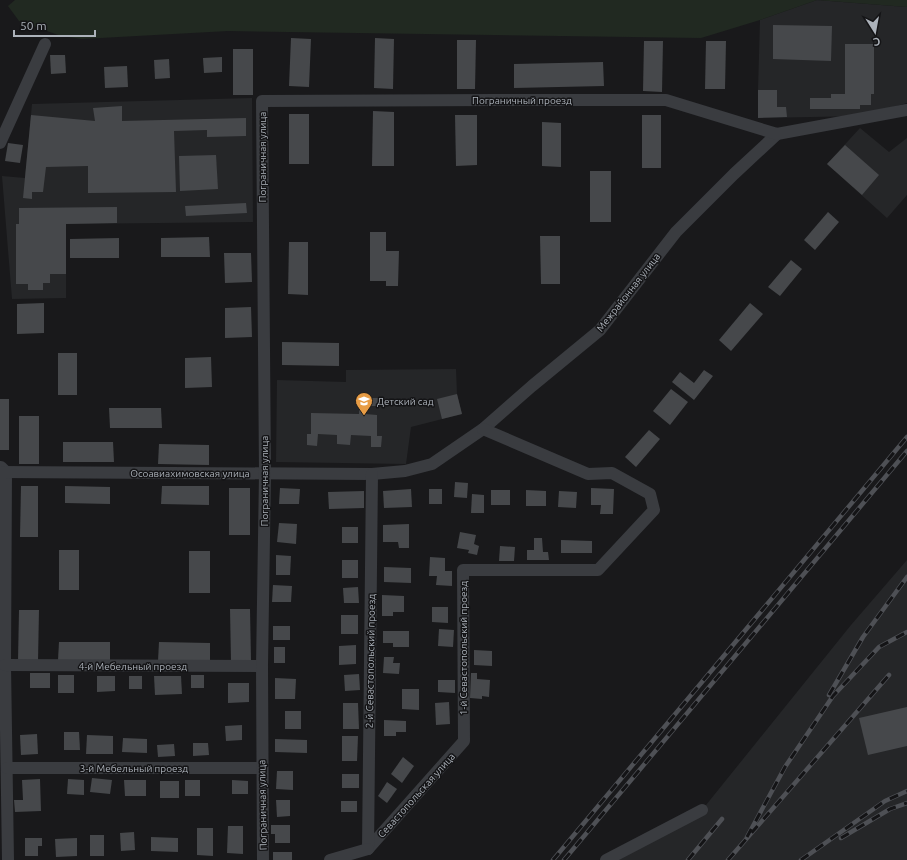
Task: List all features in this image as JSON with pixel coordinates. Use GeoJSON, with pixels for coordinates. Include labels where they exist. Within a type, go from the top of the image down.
{"type":"FeatureCollection","features":[{"type":"Feature","properties":{"kind":"street"},"geometry":{"type":"LineString","coordinates":[[0,143],[45,44]]}},
{"type":"Feature","properties":{"kind":"street","name":"Пограничный проезд"},"geometry":{"type":"LineString","coordinates":[[262,101],[666,100],[777,134]]}},
{"type":"Feature","properties":{"kind":"street","name":"Пограничная улица"},"geometry":{"type":"LineString","coordinates":[[262,101],[265,473],[261,768],[263,860]]}},
{"type":"Feature","properties":{"kind":"street"},"geometry":{"type":"LineString","coordinates":[[777,134],[907,110]]}},
{"type":"Feature","properties":{"kind":"street","name":"Межрайонная улица"},"geometry":{"type":"LineString","coordinates":[[404,471],[432,464],[483,429],[600,330],[676,232],[734,174],[777,134]]}},
{"type":"Feature","properties":{"kind":"street","name":"1-й Севастопольский проезд"},"geometry":{"type":"LineString","coordinates":[[464,741],[462,570],[598,570],[654,510],[650,494],[612,473],[588,474],[483,429]]}},
{"type":"Feature","properties":{"kind":"street"},"geometry":{"type":"LineString","coordinates":[[2,470],[8,860]]}},
{"type":"Feature","properties":{"kind":"street","name":"Осоавиахимовская улица"},"geometry":{"type":"LineString","coordinates":[[2,470],[372,474],[404,471]]}},
{"type":"Feature","properties":{"kind":"street","name":"2-й Севастопольский проезд"},"geometry":{"type":"LineString","coordinates":[[368,849],[372,474]]}},
{"type":"Feature","properties":{"kind":"street","name":"4-й Мебельный проезд"},"geometry":{"type":"LineString","coordinates":[[5,665],[262,666]]}},
{"type":"Feature","properties":{"kind":"street","name":"Севастопольская улица"},"geometry":{"type":"LineString","coordinates":[[368,849],[464,741]]}},
{"type":"Feature","properties":{"kind":"street","name":"3-й Мебельный проезд"},"geometry":{"type":"LineString","coordinates":[[7,768],[261,768]]}},
{"type":"Feature","properties":{"kind":"street"},"geometry":{"type":"LineString","coordinates":[[606,860],[702,810]]}},
{"type":"Feature","properties":{"kind":"street"},"geometry":{"type":"LineString","coordinates":[[330,860],[368,849]]}},
{"type":"Feature","properties":{"kind":"shaded area"},"geometry":{"type":"Polygon","coordinates":[[[15,0],[817,0],[760,20],[701,38],[228,31],[82,39],[61,36],[19,21],[8,6],[15,0]]]}},
{"type":"Feature","properties":{"kind":"shaded area"},"geometry":{"type":"Polygon","coordinates":[[[817,0],[907,7],[907,103],[861,116],[758,118],[760,20],[817,0]]]}},
{"type":"Feature","properties":{"kind":"shaded area"},"geometry":{"type":"Polygon","coordinates":[[[817,0],[907,0],[907,7],[817,0]]]}},
{"type":"Feature","properties":{"kind":"shaded area"},"geometry":{"type":"Polygon","coordinates":[[[252,98],[253,222],[66,224],[66,298],[12,299],[2,176],[25,178],[32,104],[252,98]]]}},
{"type":"Feature","properties":{"kind":"shaded area"},"geometry":{"type":"Polygon","coordinates":[[[860,128],[889,152],[907,138],[907,195],[887,218],[827,164],[860,128]]]}},
{"type":"Feature","properties":{"kind":"shaded area","name":"Детский сад"},"geometry":{"type":"Polygon","coordinates":[[[456,369],[457,394],[462,414],[411,427],[406,464],[276,462],[277,380],[346,382],[346,370],[456,369]]]}},
{"type":"Feature","properties":{"kind":"shaded area"},"geometry":{"type":"Polygon","coordinates":[[[907,560],[907,860],[606,860],[702,810],[851,625],[907,560]]]}},
{"type":"Feature","properties":{"kind":"building"},"geometry":{"type":"Polygon","coordinates":[[[773,25],[832,26],[831,61],[773,59],[773,25]]]}},
{"type":"Feature","properties":{"kind":"building"},"geometry":{"type":"Polygon","coordinates":[[[291,38],[311,39],[309,87],[289,86],[291,38]]]}},
{"type":"Feature","properties":{"kind":"building"},"geometry":{"type":"Polygon","coordinates":[[[375,38],[394,39],[393,89],[374,88],[375,38]]]}},
{"type":"Feature","properties":{"kind":"building"},"geometry":{"type":"Polygon","coordinates":[[[457,40],[476,40],[475,89],[457,89],[457,40]]]}},
{"type":"Feature","properties":{"kind":"building"},"geometry":{"type":"Polygon","coordinates":[[[644,41],[663,41],[662,92],[643,91],[644,41]]]}},
{"type":"Feature","properties":{"kind":"building"},"geometry":{"type":"Polygon","coordinates":[[[706,41],[726,41],[725,89],[705,89],[706,41]]]}},
{"type":"Feature","properties":{"kind":"building"},"geometry":{"type":"Polygon","coordinates":[[[845,44],[874,44],[874,94],[871,94],[871,105],[860,105],[860,109],[810,109],[810,98],[831,98],[831,94],[845,94],[845,44]]]}},
{"type":"Feature","properties":{"kind":"building"},"geometry":{"type":"Polygon","coordinates":[[[233,49],[253,49],[253,95],[233,95],[233,49]]]}},
{"type":"Feature","properties":{"kind":"building"},"geometry":{"type":"Polygon","coordinates":[[[50,55],[65,55],[66,73],[51,74],[50,55]]]}},
{"type":"Feature","properties":{"kind":"building"},"geometry":{"type":"Polygon","coordinates":[[[222,57],[222,72],[204,73],[203,58],[222,57]]]}},
{"type":"Feature","properties":{"kind":"building"},"geometry":{"type":"Polygon","coordinates":[[[169,59],[170,78],[155,79],[154,60],[169,59]]]}},
{"type":"Feature","properties":{"kind":"building"},"geometry":{"type":"Polygon","coordinates":[[[603,62],[604,86],[514,88],[514,64],[603,62]]]}},
{"type":"Feature","properties":{"kind":"building"},"geometry":{"type":"Polygon","coordinates":[[[127,66],[128,87],[105,88],[104,67],[127,66]]]}},
{"type":"Feature","properties":{"kind":"building"},"geometry":{"type":"Polygon","coordinates":[[[758,90],[777,90],[777,107],[786,107],[787,117],[758,118],[758,90]]]}},
{"type":"Feature","properties":{"kind":"building"},"geometry":{"type":"Polygon","coordinates":[[[122,106],[122,121],[246,118],[246,136],[207,137],[207,130],[174,131],[176,192],[88,193],[88,166],[46,167],[43,192],[32,192],[32,199],[23,198],[31,115],[95,121],[93,108],[122,106]]]}},
{"type":"Feature","properties":{"kind":"building"},"geometry":{"type":"Polygon","coordinates":[[[373,111],[394,112],[394,166],[372,166],[373,111]]]}},
{"type":"Feature","properties":{"kind":"building"},"geometry":{"type":"Polygon","coordinates":[[[289,114],[309,114],[309,164],[289,164],[289,114]]]}},
{"type":"Feature","properties":{"kind":"building"},"geometry":{"type":"Polygon","coordinates":[[[455,115],[477,115],[477,165],[456,166],[455,115]]]}},
{"type":"Feature","properties":{"kind":"building"},"geometry":{"type":"Polygon","coordinates":[[[642,115],[661,115],[661,168],[642,168],[642,115]]]}},
{"type":"Feature","properties":{"kind":"building"},"geometry":{"type":"Polygon","coordinates":[[[542,122],[561,123],[561,167],[542,166],[542,122]]]}},
{"type":"Feature","properties":{"kind":"building"},"geometry":{"type":"Polygon","coordinates":[[[8,143],[23,145],[20,163],[5,161],[8,143]]]}},
{"type":"Feature","properties":{"kind":"building"},"geometry":{"type":"Polygon","coordinates":[[[845,145],[879,175],[862,195],[827,164],[845,145]]]}},
{"type":"Feature","properties":{"kind":"building"},"geometry":{"type":"Polygon","coordinates":[[[216,155],[218,189],[180,191],[179,156],[216,155]]]}},
{"type":"Feature","properties":{"kind":"building"},"geometry":{"type":"Polygon","coordinates":[[[590,171],[611,171],[611,222],[590,222],[590,171]]]}},
{"type":"Feature","properties":{"kind":"building"},"geometry":{"type":"Polygon","coordinates":[[[246,203],[247,213],[186,216],[185,206],[246,203]]]}},
{"type":"Feature","properties":{"kind":"building"},"geometry":{"type":"Polygon","coordinates":[[[117,207],[117,223],[66,224],[66,274],[50,274],[50,283],[43,283],[43,290],[28,290],[28,284],[16,284],[16,224],[19,224],[19,208],[117,207]]]}},
{"type":"Feature","properties":{"kind":"building"},"geometry":{"type":"Polygon","coordinates":[[[828,212],[839,222],[815,250],[804,240],[828,212]]]}},
{"type":"Feature","properties":{"kind":"building"},"geometry":{"type":"Polygon","coordinates":[[[370,232],[386,232],[386,251],[399,251],[398,286],[386,286],[386,281],[370,281],[370,232]]]}},
{"type":"Feature","properties":{"kind":"building"},"geometry":{"type":"Polygon","coordinates":[[[540,236],[560,236],[560,284],[541,284],[540,236]]]}},
{"type":"Feature","properties":{"kind":"building"},"geometry":{"type":"Polygon","coordinates":[[[209,237],[210,257],[161,257],[161,238],[209,237]]]}},
{"type":"Feature","properties":{"kind":"building"},"geometry":{"type":"Polygon","coordinates":[[[119,238],[119,258],[70,258],[70,239],[119,238]]]}},
{"type":"Feature","properties":{"kind":"building"},"geometry":{"type":"Polygon","coordinates":[[[289,242],[308,242],[308,295],[288,294],[289,242]]]}},
{"type":"Feature","properties":{"kind":"building"},"geometry":{"type":"Polygon","coordinates":[[[224,253],[251,253],[252,282],[225,283],[224,253]]]}},
{"type":"Feature","properties":{"kind":"building"},"geometry":{"type":"Polygon","coordinates":[[[791,260],[802,269],[780,296],[768,287],[791,260]]]}},
{"type":"Feature","properties":{"kind":"building"},"geometry":{"type":"Polygon","coordinates":[[[44,303],[44,333],[17,334],[17,304],[44,303]]]}},
{"type":"Feature","properties":{"kind":"building"},"geometry":{"type":"Polygon","coordinates":[[[750,303],[763,314],[731,351],[719,340],[750,303]]]}},
{"type":"Feature","properties":{"kind":"building"},"geometry":{"type":"Polygon","coordinates":[[[251,307],[252,337],[225,338],[225,308],[251,307]]]}},
{"type":"Feature","properties":{"kind":"building"},"geometry":{"type":"Polygon","coordinates":[[[282,342],[339,343],[339,366],[282,365],[282,342]]]}},
{"type":"Feature","properties":{"kind":"building"},"geometry":{"type":"Polygon","coordinates":[[[58,353],[77,353],[77,395],[58,395],[58,353]]]}},
{"type":"Feature","properties":{"kind":"building"},"geometry":{"type":"Polygon","coordinates":[[[211,357],[212,387],[185,388],[185,358],[211,357]]]}},
{"type":"Feature","properties":{"kind":"building"},"geometry":{"type":"Polygon","coordinates":[[[704,370],[713,376],[694,400],[672,382],[680,372],[694,383],[704,370]]]}},
{"type":"Feature","properties":{"kind":"building"},"geometry":{"type":"Polygon","coordinates":[[[671,389],[688,402],[670,425],[653,411],[671,389]]]}},
{"type":"Feature","properties":{"kind":"building"},"geometry":{"type":"Polygon","coordinates":[[[457,394],[462,414],[442,419],[437,399],[457,394]]]}},
{"type":"Feature","properties":{"kind":"building"},"geometry":{"type":"Polygon","coordinates":[[[360,398],[381,398],[380,406],[365,406],[365,414],[377,415],[377,436],[382,436],[381,447],[371,447],[371,436],[351,435],[350,445],[337,444],[337,435],[318,434],[317,446],[307,445],[307,434],[311,434],[311,413],[359,414],[360,398]]]}},
{"type":"Feature","properties":{"kind":"building"},"geometry":{"type":"Polygon","coordinates":[[[0,399],[9,399],[9,450],[0,450],[0,399]]]}},
{"type":"Feature","properties":{"kind":"building"},"geometry":{"type":"Polygon","coordinates":[[[109,408],[161,408],[162,428],[110,428],[109,408]]]}},
{"type":"Feature","properties":{"kind":"building"},"geometry":{"type":"Polygon","coordinates":[[[19,416],[39,416],[39,464],[19,464],[19,416]]]}},
{"type":"Feature","properties":{"kind":"building"},"geometry":{"type":"Polygon","coordinates":[[[649,430],[660,439],[636,467],[625,457],[649,430]]]}},
{"type":"Feature","properties":{"kind":"building"},"geometry":{"type":"Polygon","coordinates":[[[63,442],[113,442],[114,462],[63,462],[63,442]]]}},
{"type":"Feature","properties":{"kind":"building"},"geometry":{"type":"Polygon","coordinates":[[[159,444],[209,445],[209,465],[158,464],[159,444]]]}},
{"type":"Feature","properties":{"kind":"building"},"geometry":{"type":"Polygon","coordinates":[[[455,482],[468,483],[467,498],[454,497],[455,482]]]}},
{"type":"Feature","properties":{"kind":"building"},"geometry":{"type":"Polygon","coordinates":[[[21,486],[38,486],[38,537],[20,537],[21,486]]]}},
{"type":"Feature","properties":{"kind":"building"},"geometry":{"type":"Polygon","coordinates":[[[65,486],[110,487],[110,504],[65,503],[65,486]]]}},
{"type":"Feature","properties":{"kind":"building"},"geometry":{"type":"Polygon","coordinates":[[[162,486],[209,486],[209,505],[161,504],[162,486]]]}},
{"type":"Feature","properties":{"kind":"building"},"geometry":{"type":"Polygon","coordinates":[[[229,488],[250,488],[250,535],[229,535],[229,488]]]}},
{"type":"Feature","properties":{"kind":"building"},"geometry":{"type":"Polygon","coordinates":[[[280,488],[300,489],[299,504],[279,504],[280,488]]]}},
{"type":"Feature","properties":{"kind":"building"},"geometry":{"type":"Polygon","coordinates":[[[591,488],[614,489],[613,514],[600,514],[601,505],[591,505],[591,488]]]}},
{"type":"Feature","properties":{"kind":"building"},"geometry":{"type":"Polygon","coordinates":[[[411,489],[412,507],[384,508],[383,491],[411,489]]]}},
{"type":"Feature","properties":{"kind":"building"},"geometry":{"type":"Polygon","coordinates":[[[429,489],[442,489],[442,504],[429,504],[429,489]]]}},
{"type":"Feature","properties":{"kind":"building"},"geometry":{"type":"Polygon","coordinates":[[[491,490],[510,490],[510,505],[491,505],[491,490]]]}},
{"type":"Feature","properties":{"kind":"building"},"geometry":{"type":"Polygon","coordinates":[[[526,490],[546,491],[546,506],[526,506],[526,490]]]}},
{"type":"Feature","properties":{"kind":"building"},"geometry":{"type":"Polygon","coordinates":[[[364,491],[364,508],[329,509],[328,492],[364,491]]]}},
{"type":"Feature","properties":{"kind":"building"},"geometry":{"type":"Polygon","coordinates":[[[559,491],[577,492],[576,508],[558,507],[559,491]]]}},
{"type":"Feature","properties":{"kind":"building"},"geometry":{"type":"Polygon","coordinates":[[[472,494],[484,495],[484,513],[471,513],[472,494]]]}},
{"type":"Feature","properties":{"kind":"building"},"geometry":{"type":"Polygon","coordinates":[[[279,523],[297,524],[296,544],[277,542],[279,523]]]}},
{"type":"Feature","properties":{"kind":"building"},"geometry":{"type":"Polygon","coordinates":[[[409,524],[409,548],[399,548],[398,542],[383,542],[383,525],[409,524]]]}},
{"type":"Feature","properties":{"kind":"building"},"geometry":{"type":"Polygon","coordinates":[[[342,527],[358,527],[358,543],[342,543],[342,527]]]}},
{"type":"Feature","properties":{"kind":"building"},"geometry":{"type":"Polygon","coordinates":[[[460,532],[476,535],[474,544],[479,546],[477,555],[468,553],[469,550],[457,548],[460,532]]]}},
{"type":"Feature","properties":{"kind":"building"},"geometry":{"type":"Polygon","coordinates":[[[534,538],[542,538],[543,552],[548,552],[549,560],[527,560],[527,550],[534,550],[534,538]]]}},
{"type":"Feature","properties":{"kind":"building"},"geometry":{"type":"Polygon","coordinates":[[[561,540],[592,541],[592,553],[561,553],[561,540]]]}},
{"type":"Feature","properties":{"kind":"building"},"geometry":{"type":"Polygon","coordinates":[[[500,546],[515,547],[514,561],[499,561],[500,546]]]}},
{"type":"Feature","properties":{"kind":"building"},"geometry":{"type":"Polygon","coordinates":[[[59,550],[79,550],[79,590],[59,590],[59,550]]]}},
{"type":"Feature","properties":{"kind":"building"},"geometry":{"type":"Polygon","coordinates":[[[189,551],[210,551],[210,593],[189,593],[189,551]]]}},
{"type":"Feature","properties":{"kind":"building"},"geometry":{"type":"Polygon","coordinates":[[[276,555],[291,556],[290,575],[276,575],[276,555]]]}},
{"type":"Feature","properties":{"kind":"building"},"geometry":{"type":"Polygon","coordinates":[[[430,557],[445,558],[445,571],[452,571],[452,586],[436,585],[437,576],[429,576],[430,557]]]}},
{"type":"Feature","properties":{"kind":"building"},"geometry":{"type":"Polygon","coordinates":[[[342,560],[358,560],[358,578],[342,578],[342,560]]]}},
{"type":"Feature","properties":{"kind":"building"},"geometry":{"type":"Polygon","coordinates":[[[384,567],[411,568],[411,583],[384,582],[384,567]]]}},
{"type":"Feature","properties":{"kind":"building"},"geometry":{"type":"Polygon","coordinates":[[[273,585],[292,586],[291,602],[272,602],[273,585]]]}},
{"type":"Feature","properties":{"kind":"building"},"geometry":{"type":"Polygon","coordinates":[[[358,587],[359,603],[344,603],[343,588],[358,587]]]}},
{"type":"Feature","properties":{"kind":"building"},"geometry":{"type":"Polygon","coordinates":[[[382,595],[404,596],[404,612],[393,612],[393,616],[382,616],[382,595]]]}},
{"type":"Feature","properties":{"kind":"building"},"geometry":{"type":"Polygon","coordinates":[[[432,607],[448,607],[448,623],[432,622],[432,607]]]}},
{"type":"Feature","properties":{"kind":"building"},"geometry":{"type":"Polygon","coordinates":[[[230,609],[250,609],[251,661],[231,662],[230,609]]]}},
{"type":"Feature","properties":{"kind":"building"},"geometry":{"type":"Polygon","coordinates":[[[19,610],[39,610],[38,661],[18,661],[19,610]]]}},
{"type":"Feature","properties":{"kind":"building"},"geometry":{"type":"Polygon","coordinates":[[[341,615],[358,615],[358,634],[341,634],[341,615]]]}},
{"type":"Feature","properties":{"kind":"building"},"geometry":{"type":"Polygon","coordinates":[[[273,626],[290,626],[290,640],[273,640],[273,626]]]}},
{"type":"Feature","properties":{"kind":"building"},"geometry":{"type":"Polygon","coordinates":[[[439,629],[454,630],[453,647],[438,646],[439,629]]]}},
{"type":"Feature","properties":{"kind":"building"},"geometry":{"type":"Polygon","coordinates":[[[383,631],[409,631],[409,647],[393,647],[393,643],[383,643],[383,631]]]}},
{"type":"Feature","properties":{"kind":"building"},"geometry":{"type":"Polygon","coordinates":[[[59,642],[110,642],[110,661],[58,660],[59,642]]]}},
{"type":"Feature","properties":{"kind":"building"},"geometry":{"type":"Polygon","coordinates":[[[159,642],[210,643],[210,661],[158,661],[159,642]]]}},
{"type":"Feature","properties":{"kind":"building"},"geometry":{"type":"Polygon","coordinates":[[[356,645],[356,664],[339,665],[339,646],[356,645]]]}},
{"type":"Feature","properties":{"kind":"building"},"geometry":{"type":"Polygon","coordinates":[[[274,647],[285,647],[285,663],[274,663],[274,647]]]}},
{"type":"Feature","properties":{"kind":"building"},"geometry":{"type":"Polygon","coordinates":[[[474,650],[492,651],[492,666],[474,665],[474,650]]]}},
{"type":"Feature","properties":{"kind":"building"},"geometry":{"type":"Polygon","coordinates":[[[384,657],[394,657],[393,663],[400,663],[399,674],[383,673],[384,657]]]}},
{"type":"Feature","properties":{"kind":"building"},"geometry":{"type":"Polygon","coordinates":[[[30,673],[50,673],[50,688],[30,688],[30,673]]]}},
{"type":"Feature","properties":{"kind":"building"},"geometry":{"type":"Polygon","coordinates":[[[471,673],[477,673],[477,679],[490,680],[489,697],[482,696],[482,699],[470,698],[471,673]]]}},
{"type":"Feature","properties":{"kind":"building"},"geometry":{"type":"Polygon","coordinates":[[[359,674],[360,690],[345,691],[344,675],[359,674]]]}},
{"type":"Feature","properties":{"kind":"building"},"geometry":{"type":"Polygon","coordinates":[[[58,675],[74,675],[74,693],[58,693],[58,675]]]}},
{"type":"Feature","properties":{"kind":"building"},"geometry":{"type":"Polygon","coordinates":[[[191,675],[204,675],[204,688],[191,688],[191,675]]]}},
{"type":"Feature","properties":{"kind":"building"},"geometry":{"type":"Polygon","coordinates":[[[97,676],[115,676],[115,691],[97,692],[97,676]]]}},
{"type":"Feature","properties":{"kind":"building"},"geometry":{"type":"Polygon","coordinates":[[[129,676],[142,676],[142,689],[129,689],[129,676]]]}},
{"type":"Feature","properties":{"kind":"building"},"geometry":{"type":"Polygon","coordinates":[[[154,676],[181,676],[182,694],[155,695],[154,676]]]}},
{"type":"Feature","properties":{"kind":"building"},"geometry":{"type":"Polygon","coordinates":[[[275,678],[296,679],[295,699],[275,699],[275,678]]]}},
{"type":"Feature","properties":{"kind":"building"},"geometry":{"type":"Polygon","coordinates":[[[438,680],[455,680],[455,693],[438,692],[438,680]]]}},
{"type":"Feature","properties":{"kind":"building"},"geometry":{"type":"Polygon","coordinates":[[[228,683],[249,683],[249,702],[228,703],[228,683]]]}},
{"type":"Feature","properties":{"kind":"building"},"geometry":{"type":"Polygon","coordinates":[[[402,689],[419,689],[419,710],[402,709],[402,689]]]}},
{"type":"Feature","properties":{"kind":"building"},"geometry":{"type":"Polygon","coordinates":[[[449,702],[450,724],[436,725],[435,703],[449,702]]]}},
{"type":"Feature","properties":{"kind":"building"},"geometry":{"type":"Polygon","coordinates":[[[343,703],[358,703],[359,729],[343,729],[343,703]]]}},
{"type":"Feature","properties":{"kind":"building"},"geometry":{"type":"Polygon","coordinates":[[[907,707],[907,746],[868,755],[859,718],[907,707]]]}},
{"type":"Feature","properties":{"kind":"building"},"geometry":{"type":"Polygon","coordinates":[[[285,711],[301,711],[301,729],[285,729],[285,711]]]}},
{"type":"Feature","properties":{"kind":"building"},"geometry":{"type":"Polygon","coordinates":[[[384,720],[406,721],[406,732],[396,732],[396,736],[384,736],[384,720]]]}},
{"type":"Feature","properties":{"kind":"building"},"geometry":{"type":"Polygon","coordinates":[[[242,725],[242,740],[226,741],[225,726],[242,725]]]}},
{"type":"Feature","properties":{"kind":"building"},"geometry":{"type":"Polygon","coordinates":[[[64,732],[79,732],[80,750],[64,750],[64,732]]]}},
{"type":"Feature","properties":{"kind":"building"},"geometry":{"type":"Polygon","coordinates":[[[37,734],[38,754],[21,755],[20,735],[37,734]]]}},
{"type":"Feature","properties":{"kind":"building"},"geometry":{"type":"Polygon","coordinates":[[[87,735],[113,736],[113,754],[86,754],[87,735]]]}},
{"type":"Feature","properties":{"kind":"building"},"geometry":{"type":"Polygon","coordinates":[[[342,736],[358,736],[357,761],[342,761],[342,736]]]}},
{"type":"Feature","properties":{"kind":"building"},"geometry":{"type":"Polygon","coordinates":[[[123,738],[147,739],[147,753],[122,752],[123,738]]]}},
{"type":"Feature","properties":{"kind":"building"},"geometry":{"type":"Polygon","coordinates":[[[275,739],[307,740],[307,753],[275,752],[275,739]]]}},
{"type":"Feature","properties":{"kind":"building"},"geometry":{"type":"Polygon","coordinates":[[[193,743],[208,743],[209,755],[193,756],[193,743]]]}},
{"type":"Feature","properties":{"kind":"building"},"geometry":{"type":"Polygon","coordinates":[[[174,744],[175,756],[158,757],[157,745],[174,744]]]}},
{"type":"Feature","properties":{"kind":"building"},"geometry":{"type":"Polygon","coordinates":[[[403,757],[414,766],[402,783],[391,774],[403,757]]]}},
{"type":"Feature","properties":{"kind":"building"},"geometry":{"type":"Polygon","coordinates":[[[277,771],[293,771],[293,790],[276,789],[277,771]]]}},
{"type":"Feature","properties":{"kind":"building"},"geometry":{"type":"Polygon","coordinates":[[[342,774],[359,774],[359,788],[342,788],[342,774]]]}},
{"type":"Feature","properties":{"kind":"building"},"geometry":{"type":"Polygon","coordinates":[[[92,778],[112,780],[110,794],[90,792],[92,778]]]}},
{"type":"Feature","properties":{"kind":"building"},"geometry":{"type":"Polygon","coordinates":[[[40,779],[41,811],[15,812],[14,800],[23,800],[22,780],[40,779]]]}},
{"type":"Feature","properties":{"kind":"building"},"geometry":{"type":"Polygon","coordinates":[[[68,779],[84,780],[84,795],[67,794],[68,779]]]}},
{"type":"Feature","properties":{"kind":"building"},"geometry":{"type":"Polygon","coordinates":[[[124,780],[146,780],[146,796],[125,796],[124,780]]]}},
{"type":"Feature","properties":{"kind":"building"},"geometry":{"type":"Polygon","coordinates":[[[185,780],[200,780],[200,796],[185,796],[185,780]]]}},
{"type":"Feature","properties":{"kind":"building"},"geometry":{"type":"Polygon","coordinates":[[[232,780],[248,781],[248,794],[232,794],[232,780]]]}},
{"type":"Feature","properties":{"kind":"building"},"geometry":{"type":"Polygon","coordinates":[[[160,781],[179,781],[179,798],[160,798],[160,781]]]}},
{"type":"Feature","properties":{"kind":"building"},"geometry":{"type":"Polygon","coordinates":[[[387,782],[397,789],[387,803],[378,796],[387,782]]]}},
{"type":"Feature","properties":{"kind":"building"},"geometry":{"type":"Polygon","coordinates":[[[276,800],[290,800],[290,816],[277,817],[276,800]]]}},
{"type":"Feature","properties":{"kind":"building"},"geometry":{"type":"Polygon","coordinates":[[[341,801],[357,801],[357,812],[341,812],[341,801]]]}},
{"type":"Feature","properties":{"kind":"building"},"geometry":{"type":"Polygon","coordinates":[[[271,825],[290,825],[290,843],[275,843],[275,834],[271,834],[271,825]]]}},
{"type":"Feature","properties":{"kind":"building"},"geometry":{"type":"Polygon","coordinates":[[[228,826],[243,826],[243,854],[227,853],[228,826]]]}},
{"type":"Feature","properties":{"kind":"building"},"geometry":{"type":"Polygon","coordinates":[[[197,828],[213,828],[213,856],[197,855],[197,828]]]}},
{"type":"Feature","properties":{"kind":"building"},"geometry":{"type":"Polygon","coordinates":[[[134,832],[135,850],[121,851],[120,833],[134,832]]]}},
{"type":"Feature","properties":{"kind":"building"},"geometry":{"type":"Polygon","coordinates":[[[90,835],[104,835],[104,856],[90,856],[90,835]]]}},
{"type":"Feature","properties":{"kind":"building"},"geometry":{"type":"Polygon","coordinates":[[[151,837],[178,838],[178,852],[151,851],[151,837]]]}},
{"type":"Feature","properties":{"kind":"building"},"geometry":{"type":"Polygon","coordinates":[[[25,838],[42,838],[42,846],[38,846],[38,856],[25,856],[25,838]]]}},
{"type":"Feature","properties":{"kind":"building"},"geometry":{"type":"Polygon","coordinates":[[[77,838],[77,856],[56,857],[55,839],[77,838]]]}},
{"type":"Feature","properties":{"kind":"building"},"geometry":{"type":"Polygon","coordinates":[[[273,852],[292,852],[292,860],[273,860],[273,852]]]}},
{"type":"Feature","properties":{"kind":"railway"},"geometry":{"type":"LineString","coordinates":[[553,860],[907,437]]}},
{"type":"Feature","properties":{"kind":"railway"},"geometry":{"type":"LineString","coordinates":[[564,860],[907,451]]}},
{"type":"Feature","properties":{"kind":"railway"},"geometry":{"type":"LineString","coordinates":[[829,695],[863,637],[907,577]]}},
{"type":"Feature","properties":{"kind":"railway"},"geometry":{"type":"LineString","coordinates":[[747,837],[785,767],[833,696],[879,647],[907,632]]}},
{"type":"Feature","properties":{"kind":"railway"},"geometry":{"type":"LineString","coordinates":[[728,860],[889,675]]}},
{"type":"Feature","properties":{"kind":"railway"},"geometry":{"type":"LineString","coordinates":[[801,860],[885,801],[907,791]]}},
{"type":"Feature","properties":{"kind":"railway"},"geometry":{"type":"LineString","coordinates":[[841,838],[890,809],[907,803]]}},
{"type":"Feature","properties":{"kind":"railway"},"geometry":{"type":"LineString","coordinates":[[688,860],[722,819]]}},
{"type":"Feature","properties":{"kind":"place","name":"Детский сад"},"geometry":{"type":"Point","coordinates":[364,416]}}]}
